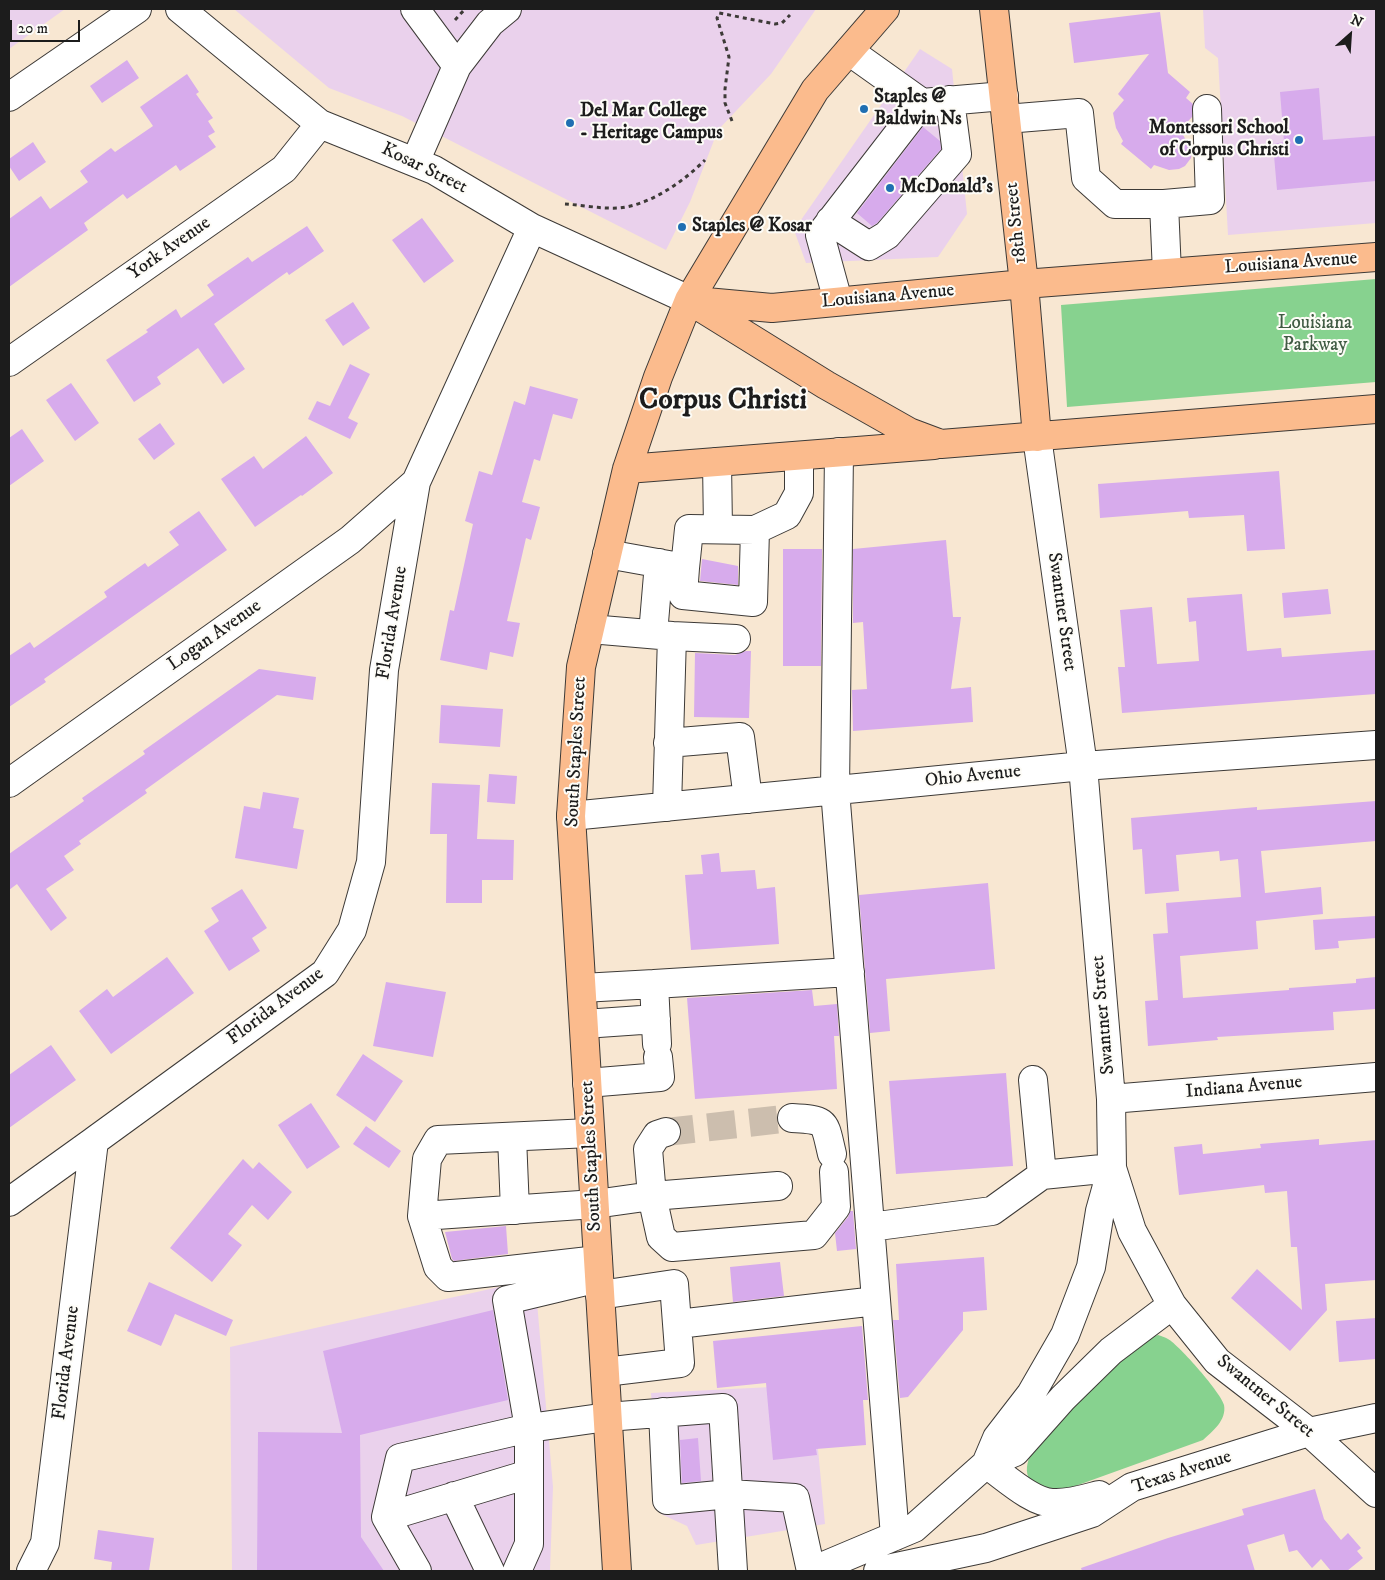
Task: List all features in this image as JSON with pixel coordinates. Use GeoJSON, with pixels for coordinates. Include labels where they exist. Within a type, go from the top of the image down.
{"type":"FeatureCollection","features":[{"type":"Feature","properties":{"kind":"main road","name":"South Staples Street"},"geometry":{"type":"LineString","coordinates":[[617,1571],[571,816],[581,667],[627,469],[658,378],[689,300],[815,90],[885,9]]}},
{"type":"Feature","properties":{"kind":"main road","name":"18th Street"},"geometry":{"type":"LineString","coordinates":[[994,9],[1024,284],[1037,437]]}},
{"type":"Feature","properties":{"kind":"main road","name":"Louisiana Avenue"},"geometry":{"type":"LineString","coordinates":[[689,300],[772,308],[1024,284],[1376,257]]}},
{"type":"Feature","properties":{"kind":"main road"},"geometry":{"type":"LineString","coordinates":[[689,300],[826,385],[909,432],[941,444]]}},
{"type":"Feature","properties":{"kind":"main road"},"geometry":{"type":"LineString","coordinates":[[627,469],[1376,409]]}},
{"type":"Feature","properties":{"kind":"street"},"geometry":{"type":"LineString","coordinates":[[9,96],[137,9]]}},
{"type":"Feature","properties":{"kind":"street","name":"Kosar Street"},"geometry":{"type":"LineString","coordinates":[[180,9],[320,124],[434,170],[532,228],[689,300]]}},
{"type":"Feature","properties":{"kind":"street"},"geometry":{"type":"LineString","coordinates":[[415,9],[457,66]]}},
{"type":"Feature","properties":{"kind":"street"},"geometry":{"type":"LineString","coordinates":[[415,162],[457,66],[490,23],[507,9]]}},
{"type":"Feature","properties":{"kind":"street"},"geometry":{"type":"LineString","coordinates":[[849,51],[922,103],[950,100],[1005,108],[1079,114],[1086,178],[1115,204],[1164,204],[1210,200],[1206,109]]}},
{"type":"Feature","properties":{"kind":"street"},"geometry":{"type":"LineString","coordinates":[[830,221],[868,246],[887,235],[957,154],[950,100]]}},
{"type":"Feature","properties":{"kind":"street"},"geometry":{"type":"LineString","coordinates":[[838,301],[820,235],[922,103]]}},
{"type":"Feature","properties":{"kind":"street","name":"York Avenue"},"geometry":{"type":"LineString","coordinates":[[9,362],[284,168],[320,124]]}},
{"type":"Feature","properties":{"kind":"street"},"geometry":{"type":"LineString","coordinates":[[824,252],[898,247],[952,187]]}},
{"type":"Feature","properties":{"kind":"street"},"geometry":{"type":"LineString","coordinates":[[1164,204],[1167,273]]}},
{"type":"Feature","properties":{"kind":"street","name":"Florida Avenue"},"geometry":{"type":"LineString","coordinates":[[31,1571],[45,1543],[94,1140],[325,973],[352,930],[371,862],[384,670],[416,482],[532,228]]}},
{"type":"Feature","properties":{"kind":"street","name":"Swantner Street"},"geometry":{"type":"LineString","coordinates":[[1037,437],[1083,766],[1111,1099],[1112,1168],[1132,1231],[1172,1305],[1217,1361],[1309,1432],[1376,1493]]}},
{"type":"Feature","properties":{"kind":"street"},"geometry":{"type":"LineString","coordinates":[[839,452],[835,790],[895,1536]]}},
{"type":"Feature","properties":{"kind":"street"},"geometry":{"type":"LineString","coordinates":[[667,806],[669,636],[672,566],[689,529],[755,530],[787,515],[799,492],[799,456]]}},
{"type":"Feature","properties":{"kind":"street"},"geometry":{"type":"LineString","coordinates":[[717,462],[718,529]]}},
{"type":"Feature","properties":{"kind":"street","name":"Logan Avenue"},"geometry":{"type":"LineString","coordinates":[[9,783],[350,540],[416,482]]}},
{"type":"Feature","properties":{"kind":"street"},"geometry":{"type":"LineString","coordinates":[[683,595],[753,602],[755,530]]}},
{"type":"Feature","properties":{"kind":"street"},"geometry":{"type":"LineString","coordinates":[[607,554],[672,566]]}},
{"type":"Feature","properties":{"kind":"street"},"geometry":{"type":"LineString","coordinates":[[669,636],[683,595],[672,566]]}},
{"type":"Feature","properties":{"kind":"street"},"geometry":{"type":"LineString","coordinates":[[590,629],[669,636],[736,639]]}},
{"type":"Feature","properties":{"kind":"street"},"geometry":{"type":"LineString","coordinates":[[668,743],[740,738],[748,799]]}},
{"type":"Feature","properties":{"kind":"street","name":"Ohio Avenue"},"geometry":{"type":"LineString","coordinates":[[571,816],[1083,766],[1376,745]]}},
{"type":"Feature","properties":{"kind":"street"},"geometry":{"type":"LineString","coordinates":[[582,988],[850,972]]}},
{"type":"Feature","properties":{"kind":"street"},"geometry":{"type":"LineString","coordinates":[[587,1083],[660,1077],[654,984]]}},
{"type":"Feature","properties":{"kind":"street"},"geometry":{"type":"LineString","coordinates":[[584,1024],[657,1040]]}},
{"type":"Feature","properties":{"kind":"street","name":"Indiana Avenue"},"geometry":{"type":"LineString","coordinates":[[1111,1099],[1376,1077]]}},
{"type":"Feature","properties":{"kind":"street"},"geometry":{"type":"LineString","coordinates":[[1033,1080],[1042,1175]]}},
{"type":"Feature","properties":{"kind":"street"},"geometry":{"type":"LineString","coordinates":[[666,1132],[656,1135],[648,1149],[652,1196],[661,1237],[672,1247],[814,1234],[836,1207],[833,1163],[825,1126],[816,1119],[792,1118]]}},
{"type":"Feature","properties":{"kind":"street"},"geometry":{"type":"LineString","coordinates":[[590,1133],[438,1140],[427,1160],[422,1216],[438,1267],[448,1277],[599,1278],[674,1284],[680,1362],[605,1372]]}},
{"type":"Feature","properties":{"kind":"street"},"geometry":{"type":"LineString","coordinates":[[512,1137],[515,1210]]}},
{"type":"Feature","properties":{"kind":"street"},"geometry":{"type":"LineString","coordinates":[[9,1202],[94,1140]]}},
{"type":"Feature","properties":{"kind":"street"},"geometry":{"type":"LineString","coordinates":[[870,1227],[992,1211],[1042,1175],[1112,1168],[1100,1211],[1091,1267],[1065,1336],[1031,1394],[997,1438],[986,1464]]}},
{"type":"Feature","properties":{"kind":"street"},"geometry":{"type":"LineString","coordinates":[[422,1216],[595,1204],[652,1196],[778,1186]]}},
{"type":"Feature","properties":{"kind":"street"},"geometry":{"type":"LineString","coordinates":[[517,1571],[529,1544],[529,1428],[507,1300],[599,1278]]}},
{"type":"Feature","properties":{"kind":"street"},"geometry":{"type":"LineString","coordinates":[[678,1324],[876,1300]]}},
{"type":"Feature","properties":{"kind":"street"},"geometry":{"type":"LineString","coordinates":[[663,1412],[667,1500],[728,1494],[795,1498],[812,1571],[914,1528],[986,1464],[1015,1452],[1063,1398],[1111,1352],[1172,1305]]}},
{"type":"Feature","properties":{"kind":"street"},"geometry":{"type":"LineString","coordinates":[[417,1571],[386,1517],[400,1458],[529,1428],[607,1417],[723,1408],[733,1571]]}},
{"type":"Feature","properties":{"kind":"street","name":"Texas Avenue"},"geometry":{"type":"LineString","coordinates":[[878,1571],[986,1548],[1092,1514],[1132,1487],[1309,1432],[1376,1418]]}},
{"type":"Feature","properties":{"kind":"street"},"geometry":{"type":"LineString","coordinates":[[986,1464],[1036,1499],[1050,1504],[1072,1502],[1132,1487]]}},
{"type":"Feature","properties":{"kind":"street"},"geometry":{"type":"LineString","coordinates":[[386,1517],[529,1474]]}},
{"type":"Feature","properties":{"kind":"street"},"geometry":{"type":"LineString","coordinates":[[454,1496],[490,1571]]}},
{"type":"Feature","properties":{"kind":"path"},"geometry":{"type":"LineString","coordinates":[[732,121],[724,103],[729,57],[717,18],[719,13],[775,24],[782,23],[790,15]]}},
{"type":"Feature","properties":{"kind":"path"},"geometry":{"type":"LineString","coordinates":[[565,204],[617,208],[646,201],[675,185],[705,160]]}},
{"type":"Feature","properties":{"kind":"shaded area"},"geometry":{"type":"Polygon","coordinates":[[[9,9],[65,9],[9,49],[9,9]]]}},
{"type":"Feature","properties":{"kind":"shaded area","name":"Del Mar College - Heritage Campus"},"geometry":{"type":"Polygon","coordinates":[[[234,9],[816,9],[771,74],[718,130],[690,202],[666,250],[402,116],[329,88],[234,9]]]}},
{"type":"Feature","properties":{"kind":"shaded area","name":"Montessori School of Corpus Christi"},"geometry":{"type":"Polygon","coordinates":[[[1203,9],[1376,9],[1376,223],[1228,235],[1218,58],[1205,48],[1203,9]]]}},
{"type":"Feature","properties":{"kind":"shaded area"},"geometry":{"type":"Polygon","coordinates":[[[920,49],[952,69],[967,214],[938,257],[806,263],[794,230],[920,49]]]}},
{"type":"Feature","properties":{"kind":"shaded area"},"geometry":{"type":"Polygon","coordinates":[[[535,1279],[553,1487],[550,1571],[232,1571],[230,1347],[535,1279]]]}},
{"type":"Feature","properties":{"kind":"shaded area"},"geometry":{"type":"Polygon","coordinates":[[[812,1385],[825,1524],[696,1545],[687,1526],[661,1514],[651,1393],[812,1385]]]}},
{"type":"Feature","properties":{"kind":"green space","name":"Louisiana Parkway"},"geometry":{"type":"Polygon","coordinates":[[[1376,279],[1376,382],[1067,407],[1061,305],[1376,279]]]}},
{"type":"Feature","properties":{"kind":"green space"},"geometry":{"type":"Polygon","coordinates":[[[1158,1335],[1168,1339],[1181,1350],[1216,1391],[1224,1405],[1223,1416],[1218,1425],[1203,1440],[1067,1489],[1048,1489],[1034,1484],[1029,1479],[1027,1472],[1027,1464],[1031,1453],[1084,1391],[1146,1339],[1158,1335]]]}},
{"type":"Feature","properties":{"kind":"building"},"geometry":{"type":"Polygon","coordinates":[[[1160,12],[1168,73],[1190,92],[1186,98],[1193,104],[1192,117],[1180,130],[1192,150],[1191,158],[1185,166],[1169,170],[1154,165],[1151,169],[1121,144],[1123,141],[1116,128],[1113,113],[1124,100],[1118,94],[1149,54],[1074,63],[1069,23],[1160,12]]]}},
{"type":"Feature","properties":{"kind":"building"},"geometry":{"type":"Polygon","coordinates":[[[127,60],[139,78],[102,103],[90,86],[127,60]]]}},
{"type":"Feature","properties":{"kind":"building"},"geometry":{"type":"Polygon","coordinates":[[[187,74],[199,92],[196,94],[213,118],[208,121],[215,132],[208,136],[216,147],[180,171],[176,165],[127,199],[123,194],[84,223],[88,230],[9,287],[9,219],[41,196],[50,209],[88,182],[80,171],[111,148],[115,152],[153,126],[140,107],[187,74]]]}},
{"type":"Feature","properties":{"kind":"building"},"geometry":{"type":"Polygon","coordinates":[[[1319,88],[1323,140],[1376,136],[1376,181],[1277,190],[1273,144],[1284,142],[1280,92],[1319,88]]]}},
{"type":"Feature","properties":{"kind":"building"},"geometry":{"type":"Polygon","coordinates":[[[923,127],[940,141],[941,149],[877,223],[872,226],[857,213],[923,127]]]}},
{"type":"Feature","properties":{"kind":"building"},"geometry":{"type":"Polygon","coordinates":[[[33,142],[46,162],[19,181],[9,166],[9,159],[33,142]]]}},
{"type":"Feature","properties":{"kind":"building"},"geometry":{"type":"Polygon","coordinates":[[[422,218],[454,261],[424,283],[392,240],[422,218]]]}},
{"type":"Feature","properties":{"kind":"building"},"geometry":{"type":"Polygon","coordinates":[[[307,226],[324,251],[289,275],[287,272],[214,324],[245,369],[223,384],[198,348],[157,377],[161,384],[134,402],[106,360],[148,332],[146,330],[176,309],[181,318],[214,295],[207,285],[248,257],[252,262],[307,226]]]}},
{"type":"Feature","properties":{"kind":"building"},"geometry":{"type":"Polygon","coordinates":[[[353,302],[370,328],[343,346],[325,320],[353,302]]]}},
{"type":"Feature","properties":{"kind":"building"},"geometry":{"type":"Polygon","coordinates":[[[350,364],[370,374],[348,418],[358,423],[350,439],[308,419],[317,401],[330,406],[350,364]]]}},
{"type":"Feature","properties":{"kind":"building"},"geometry":{"type":"Polygon","coordinates":[[[71,383],[99,423],[75,441],[46,400],[71,383]]]}},
{"type":"Feature","properties":{"kind":"building"},"geometry":{"type":"Polygon","coordinates":[[[530,386],[578,399],[572,419],[553,414],[540,461],[534,459],[522,502],[540,507],[531,540],[526,538],[507,621],[520,623],[513,657],[490,652],[487,670],[440,660],[450,610],[454,611],[473,524],[465,521],[479,471],[492,475],[514,401],[525,405],[530,386]]]}},
{"type":"Feature","properties":{"kind":"building"},"geometry":{"type":"Polygon","coordinates":[[[160,423],[175,444],[154,460],[138,439],[160,423]]]}},
{"type":"Feature","properties":{"kind":"building"},"geometry":{"type":"Polygon","coordinates":[[[22,429],[44,461],[9,486],[9,438],[22,429]]]}},
{"type":"Feature","properties":{"kind":"building"},"geometry":{"type":"Polygon","coordinates":[[[306,436],[333,473],[255,527],[221,479],[254,456],[263,469],[306,436]]]}},
{"type":"Feature","properties":{"kind":"building"},"geometry":{"type":"Polygon","coordinates":[[[1279,471],[1285,549],[1247,551],[1244,515],[1189,518],[1188,511],[1100,518],[1098,484],[1279,471]]]}},
{"type":"Feature","properties":{"kind":"building"},"geometry":{"type":"Polygon","coordinates":[[[199,511],[227,550],[44,679],[46,682],[9,707],[9,656],[30,642],[34,648],[107,597],[104,592],[145,563],[148,567],[179,545],[169,532],[199,511]]]}},
{"type":"Feature","properties":{"kind":"building"},"geometry":{"type":"Polygon","coordinates":[[[946,540],[953,617],[961,617],[951,689],[971,687],[973,722],[853,731],[852,690],[867,689],[863,622],[853,623],[853,549],[946,540]]]}},
{"type":"Feature","properties":{"kind":"building"},"geometry":{"type":"Polygon","coordinates":[[[783,549],[822,549],[821,666],[783,666],[783,549]]]}},
{"type":"Feature","properties":{"kind":"building"},"geometry":{"type":"Polygon","coordinates":[[[702,559],[738,566],[738,585],[700,581],[702,559]]]}},
{"type":"Feature","properties":{"kind":"building"},"geometry":{"type":"Polygon","coordinates":[[[1328,589],[1331,614],[1284,618],[1282,593],[1328,589]]]}},
{"type":"Feature","properties":{"kind":"building"},"geometry":{"type":"Polygon","coordinates":[[[1242,594],[1247,651],[1281,648],[1282,657],[1376,650],[1376,694],[1122,713],[1118,667],[1125,667],[1120,610],[1152,607],[1157,664],[1199,661],[1196,621],[1189,622],[1187,598],[1242,594]]]}},
{"type":"Feature","properties":{"kind":"building"},"geometry":{"type":"Polygon","coordinates":[[[751,651],[749,718],[694,717],[695,653],[735,655],[751,651]]]}},
{"type":"Feature","properties":{"kind":"building"},"geometry":{"type":"Polygon","coordinates":[[[259,669],[316,677],[313,700],[277,695],[145,790],[147,793],[79,841],[81,844],[64,856],[74,870],[46,889],[67,918],[51,931],[17,884],[9,890],[9,854],[84,801],[82,798],[145,754],[143,751],[259,669]]]}},
{"type":"Feature","properties":{"kind":"building"},"geometry":{"type":"Polygon","coordinates":[[[441,705],[503,709],[500,747],[439,743],[441,705]]]}},
{"type":"Feature","properties":{"kind":"building"},"geometry":{"type":"Polygon","coordinates":[[[489,774],[517,776],[515,804],[487,802],[489,774]]]}},
{"type":"Feature","properties":{"kind":"building"},"geometry":{"type":"Polygon","coordinates":[[[432,783],[480,785],[477,839],[514,840],[513,880],[482,880],[482,903],[446,903],[447,834],[430,834],[432,783]]]}},
{"type":"Feature","properties":{"kind":"building"},"geometry":{"type":"Polygon","coordinates":[[[263,792],[299,798],[293,828],[304,830],[297,869],[235,858],[244,806],[260,809],[263,792]]]}},
{"type":"Feature","properties":{"kind":"building"},"geometry":{"type":"Polygon","coordinates":[[[1376,801],[1376,841],[1261,851],[1265,893],[1321,887],[1323,914],[1256,921],[1258,949],[1180,956],[1183,998],[1356,983],[1356,979],[1376,977],[1376,1009],[1333,1012],[1334,1030],[1217,1037],[1218,1040],[1148,1046],[1145,1001],[1158,1000],[1153,934],[1168,933],[1166,903],[1241,897],[1238,859],[1220,861],[1219,851],[1176,855],[1179,891],[1145,894],[1142,849],[1133,850],[1131,818],[1257,807],[1257,810],[1376,801]]]}},
{"type":"Feature","properties":{"kind":"building"},"geometry":{"type":"Polygon","coordinates":[[[719,853],[721,872],[755,870],[757,889],[775,887],[779,944],[691,950],[685,875],[703,874],[701,855],[719,853]]]}},
{"type":"Feature","properties":{"kind":"building"},"geometry":{"type":"Polygon","coordinates":[[[988,883],[995,969],[886,979],[890,1031],[870,1033],[859,895],[988,883]]]}},
{"type":"Feature","properties":{"kind":"building"},"geometry":{"type":"Polygon","coordinates":[[[242,889],[267,928],[252,938],[260,951],[229,971],[204,931],[219,921],[211,908],[242,889]]]}},
{"type":"Feature","properties":{"kind":"building"},"geometry":{"type":"Polygon","coordinates":[[[1376,916],[1376,938],[1338,941],[1339,948],[1315,950],[1313,920],[1376,916]]]}},
{"type":"Feature","properties":{"kind":"building"},"geometry":{"type":"Polygon","coordinates":[[[167,957],[194,993],[111,1054],[79,1011],[107,989],[113,997],[167,957]]]}},
{"type":"Feature","properties":{"kind":"building"},"geometry":{"type":"Polygon","coordinates":[[[386,982],[446,992],[433,1057],[373,1046],[386,982]]]}},
{"type":"Feature","properties":{"kind":"building"},"geometry":{"type":"Polygon","coordinates":[[[812,990],[814,1006],[837,1004],[839,1036],[834,1036],[837,1089],[695,1099],[687,998],[812,990]]]}},
{"type":"Feature","properties":{"kind":"building"},"geometry":{"type":"Polygon","coordinates":[[[51,1045],[76,1080],[9,1128],[9,1075],[51,1045]]]}},
{"type":"Feature","properties":{"kind":"building"},"geometry":{"type":"Polygon","coordinates":[[[363,1054],[403,1081],[375,1122],[336,1095],[363,1054]]]}},
{"type":"Feature","properties":{"kind":"building"},"geometry":{"type":"Polygon","coordinates":[[[1006,1073],[1013,1166],[896,1174],[889,1081],[1006,1073]]]}},
{"type":"Feature","properties":{"kind":"building"},"geometry":{"type":"Polygon","coordinates":[[[311,1103],[340,1147],[307,1169],[278,1125],[311,1103]]]}},
{"type":"Feature","properties":{"kind":"building"},"geometry":{"type":"Polygon","coordinates":[[[366,1126],[401,1151],[389,1168],[353,1144],[366,1126]]]}},
{"type":"Feature","properties":{"kind":"building"},"geometry":{"type":"Polygon","coordinates":[[[1319,1139],[1319,1145],[1376,1140],[1376,1280],[1325,1284],[1327,1310],[1290,1351],[1231,1298],[1257,1269],[1302,1310],[1297,1247],[1291,1247],[1287,1191],[1265,1193],[1264,1185],[1179,1195],[1174,1147],[1202,1144],[1203,1154],[1261,1148],[1260,1144],[1319,1139]]]}},
{"type":"Feature","properties":{"kind":"building"},"geometry":{"type":"Polygon","coordinates":[[[243,1159],[253,1169],[259,1162],[292,1192],[268,1220],[252,1205],[228,1234],[242,1245],[212,1282],[170,1248],[243,1159]]]}},
{"type":"Feature","properties":{"kind":"building"},"geometry":{"type":"Polygon","coordinates":[[[850,1211],[853,1211],[856,1249],[837,1251],[835,1233],[848,1217],[850,1211]]]}},
{"type":"Feature","properties":{"kind":"building"},"geometry":{"type":"Polygon","coordinates":[[[506,1226],[508,1254],[454,1261],[452,1259],[445,1232],[506,1226]]]}},
{"type":"Feature","properties":{"kind":"building"},"geometry":{"type":"Polygon","coordinates":[[[984,1257],[987,1310],[963,1312],[963,1330],[908,1397],[900,1398],[893,1320],[899,1320],[896,1264],[984,1257]]]}},
{"type":"Feature","properties":{"kind":"building"},"geometry":{"type":"Polygon","coordinates":[[[780,1262],[784,1296],[733,1302],[730,1267],[780,1262]]]}},
{"type":"Feature","properties":{"kind":"building"},"geometry":{"type":"Polygon","coordinates":[[[149,1282],[233,1320],[226,1336],[175,1314],[161,1346],[127,1331],[149,1282]]]}},
{"type":"Feature","properties":{"kind":"building"},"geometry":{"type":"Polygon","coordinates":[[[493,1310],[508,1400],[360,1435],[361,1537],[384,1571],[257,1571],[258,1432],[342,1433],[323,1351],[493,1310]]]}},
{"type":"Feature","properties":{"kind":"building"},"geometry":{"type":"Polygon","coordinates":[[[1376,1318],[1376,1359],[1339,1362],[1336,1321],[1376,1318]]]}},
{"type":"Feature","properties":{"kind":"building"},"geometry":{"type":"Polygon","coordinates":[[[862,1326],[868,1400],[863,1400],[866,1445],[816,1449],[817,1455],[773,1460],[766,1383],[717,1388],[713,1341],[862,1326]]]}},
{"type":"Feature","properties":{"kind":"building"},"geometry":{"type":"Polygon","coordinates":[[[698,1438],[701,1481],[682,1483],[680,1440],[698,1438]]]}},
{"type":"Feature","properties":{"kind":"building"},"geometry":{"type":"Polygon","coordinates":[[[1315,1489],[1324,1519],[1341,1540],[1348,1533],[1361,1548],[1357,1551],[1363,1558],[1347,1571],[1331,1571],[1321,1559],[1312,1568],[1297,1550],[1289,1552],[1284,1534],[1247,1545],[1255,1571],[1082,1571],[1081,1568],[1168,1538],[1244,1515],[1242,1509],[1315,1489]]]}},
{"type":"Feature","properties":{"kind":"building"},"geometry":{"type":"Polygon","coordinates":[[[98,1530],[154,1538],[149,1571],[111,1571],[112,1562],[94,1559],[98,1530]]]}},
{"type":"Feature","properties":{"kind":"tunnel"},"geometry":{"type":"LineString","coordinates":[[666,1132],[792,1118]]}},
{"type":"Feature","properties":{"kind":"place","name":"Staples @ Baldwin Ns"},"geometry":{"type":"Point","coordinates":[864,109]}},
{"type":"Feature","properties":{"kind":"place","name":"Del Mar College - Heritage Campus"},"geometry":{"type":"Point","coordinates":[570,123]}},
{"type":"Feature","properties":{"kind":"place","name":"Montessori School of Corpus Christi"},"geometry":{"type":"Point","coordinates":[1299,140]}},
{"type":"Feature","properties":{"kind":"place","name":"McDonald's"},"geometry":{"type":"Point","coordinates":[890,188]}},
{"type":"Feature","properties":{"kind":"place","name":"Staples @ Kosar"},"geometry":{"type":"Point","coordinates":[682,227]}},
{"type":"Feature","properties":{"kind":"district","name":"Corpus Christi"},"geometry":{"type":"Point","coordinates":[723,402]}}]}
